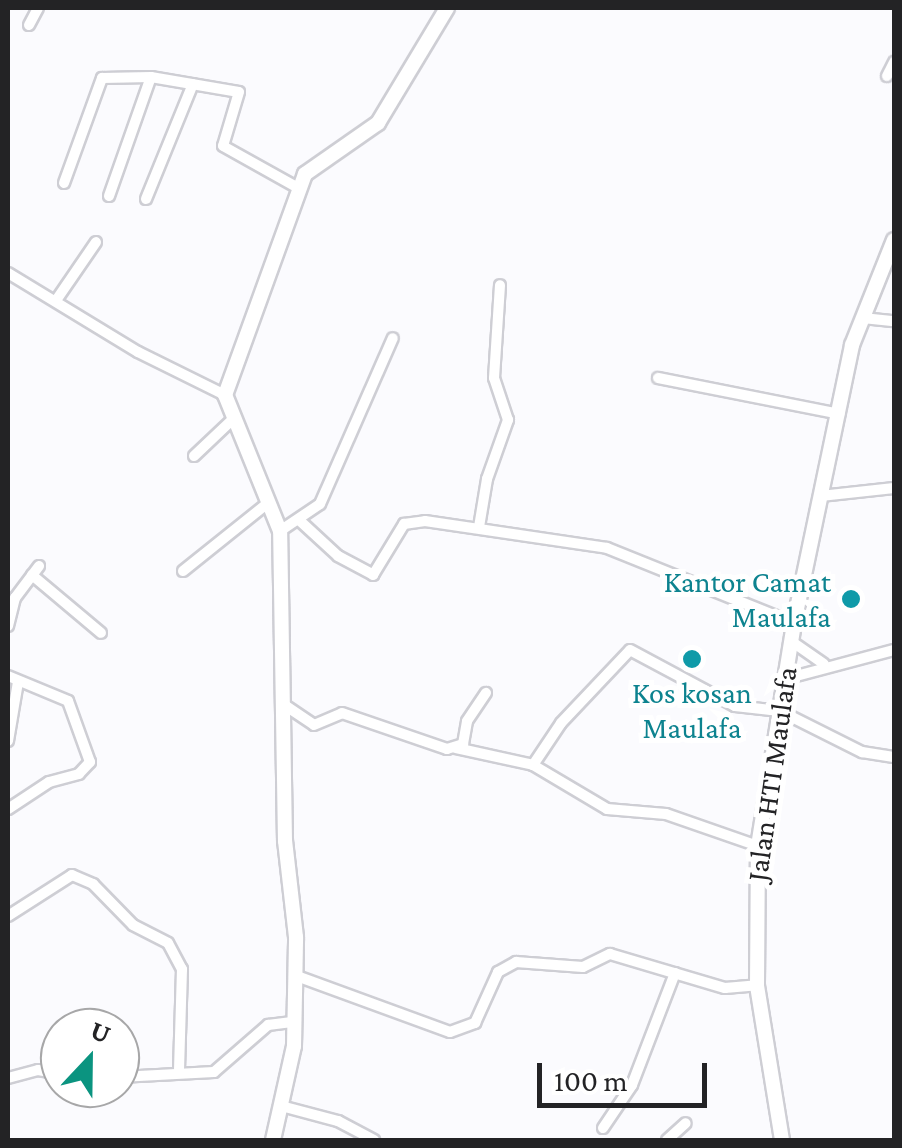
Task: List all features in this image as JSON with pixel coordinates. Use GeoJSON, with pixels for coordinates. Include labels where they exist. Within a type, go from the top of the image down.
{"type":"FeatureCollection","features":[{"type":"Feature","properties":{"kind":"street"},"geometry":{"type":"LineString","coordinates":[[28,25],[38,8]]}},
{"type":"Feature","properties":{"kind":"street"},"geometry":{"type":"LineString","coordinates":[[273,1140],[285,1106],[294,1022],[280,532],[226,395],[305,174],[378,123],[448,8]]}},
{"type":"Feature","properties":{"kind":"street"},"geometry":{"type":"LineString","coordinates":[[887,76],[894,62]]}},
{"type":"Feature","properties":{"kind":"street"},"geometry":{"type":"LineString","coordinates":[[64,184],[102,78],[151,78],[239,92],[223,146],[300,189]]}},
{"type":"Feature","properties":{"kind":"street"},"geometry":{"type":"LineString","coordinates":[[109,196],[151,78]]}},
{"type":"Feature","properties":{"kind":"street"},"geometry":{"type":"LineString","coordinates":[[146,199],[193,84]]}},
{"type":"Feature","properties":{"kind":"street","name":"Jalan HTI Maulafa"},"geometry":{"type":"LineString","coordinates":[[782,1140],[756,985],[758,846],[794,623],[839,414],[863,318],[894,240]]}},
{"type":"Feature","properties":{"kind":"street"},"geometry":{"type":"LineString","coordinates":[[57,300],[96,242]]}},
{"type":"Feature","properties":{"kind":"street"},"geometry":{"type":"LineString","coordinates":[[9,277],[57,300],[123,344],[226,395]]}},
{"type":"Feature","properties":{"kind":"street"},"geometry":{"type":"LineString","coordinates":[[480,527],[486,479],[508,420],[494,378],[500,284]]}},
{"type":"Feature","properties":{"kind":"street"},"geometry":{"type":"LineString","coordinates":[[863,318],[894,321]]}},
{"type":"Feature","properties":{"kind":"street"},"geometry":{"type":"LineString","coordinates":[[280,532],[320,504],[394,338]]}},
{"type":"Feature","properties":{"kind":"street"},"geometry":{"type":"LineString","coordinates":[[658,378],[839,414]]}},
{"type":"Feature","properties":{"kind":"street"},"geometry":{"type":"LineString","coordinates":[[194,456],[233,419]]}},
{"type":"Feature","properties":{"kind":"street"},"geometry":{"type":"LineString","coordinates":[[821,496],[894,488]]}},
{"type":"Feature","properties":{"kind":"street"},"geometry":{"type":"LineString","coordinates":[[182,571],[268,503]]}},
{"type":"Feature","properties":{"kind":"street"},"geometry":{"type":"LineString","coordinates":[[299,520],[338,556],[373,575],[404,524],[480,527],[607,548],[794,623]]}},
{"type":"Feature","properties":{"kind":"street"},"geometry":{"type":"LineString","coordinates":[[8,626],[12,605],[36,570],[101,633]]}},
{"type":"Feature","properties":{"kind":"street"},"geometry":{"type":"LineString","coordinates":[[792,641],[824,664]]}},
{"type":"Feature","properties":{"kind":"street"},"geometry":{"type":"LineString","coordinates":[[533,765],[561,723],[630,650],[735,706],[780,711],[862,752],[894,757]]}},
{"type":"Feature","properties":{"kind":"street"},"geometry":{"type":"LineString","coordinates":[[785,679],[824,664],[894,650]]}},
{"type":"Feature","properties":{"kind":"street"},"geometry":{"type":"LineString","coordinates":[[8,742],[13,679],[68,701],[90,762],[8,808]]}},
{"type":"Feature","properties":{"kind":"street"},"geometry":{"type":"LineString","coordinates":[[456,748],[486,692]]}},
{"type":"Feature","properties":{"kind":"street"},"geometry":{"type":"LineString","coordinates":[[283,704],[314,725],[342,713],[434,748],[456,748],[533,765],[607,809],[666,814],[758,846]]}},
{"type":"Feature","properties":{"kind":"street"},"geometry":{"type":"LineString","coordinates":[[8,916],[72,875],[93,884],[133,925],[168,943],[182,969],[179,1070]]}},
{"type":"Feature","properties":{"kind":"street"},"geometry":{"type":"LineString","coordinates":[[294,975],[450,1032],[475,1023],[498,972],[516,962],[582,967],[610,954],[744,991],[756,985]]}},
{"type":"Feature","properties":{"kind":"street"},"geometry":{"type":"LineString","coordinates":[[603,1128],[632,1085],[676,973]]}},
{"type":"Feature","properties":{"kind":"street"},"geometry":{"type":"LineString","coordinates":[[140,1075],[179,1070],[214,1072],[268,1024],[294,1022]]}},
{"type":"Feature","properties":{"kind":"street"},"geometry":{"type":"LineString","coordinates":[[8,1078],[40,1070]]}},
{"type":"Feature","properties":{"kind":"street"},"geometry":{"type":"LineString","coordinates":[[285,1106],[338,1121],[374,1140]]}},
{"type":"Feature","properties":{"kind":"street"},"geometry":{"type":"LineString","coordinates":[[667,1140],[686,1123]]}},
{"type":"Feature","properties":{"kind":"place","name":"Kantor Camat Maulafa"},"geometry":{"type":"Point","coordinates":[851,599]}},
{"type":"Feature","properties":{"kind":"place","name":"Kos kosan Maulafa"},"geometry":{"type":"Point","coordinates":[692,659]}}]}
